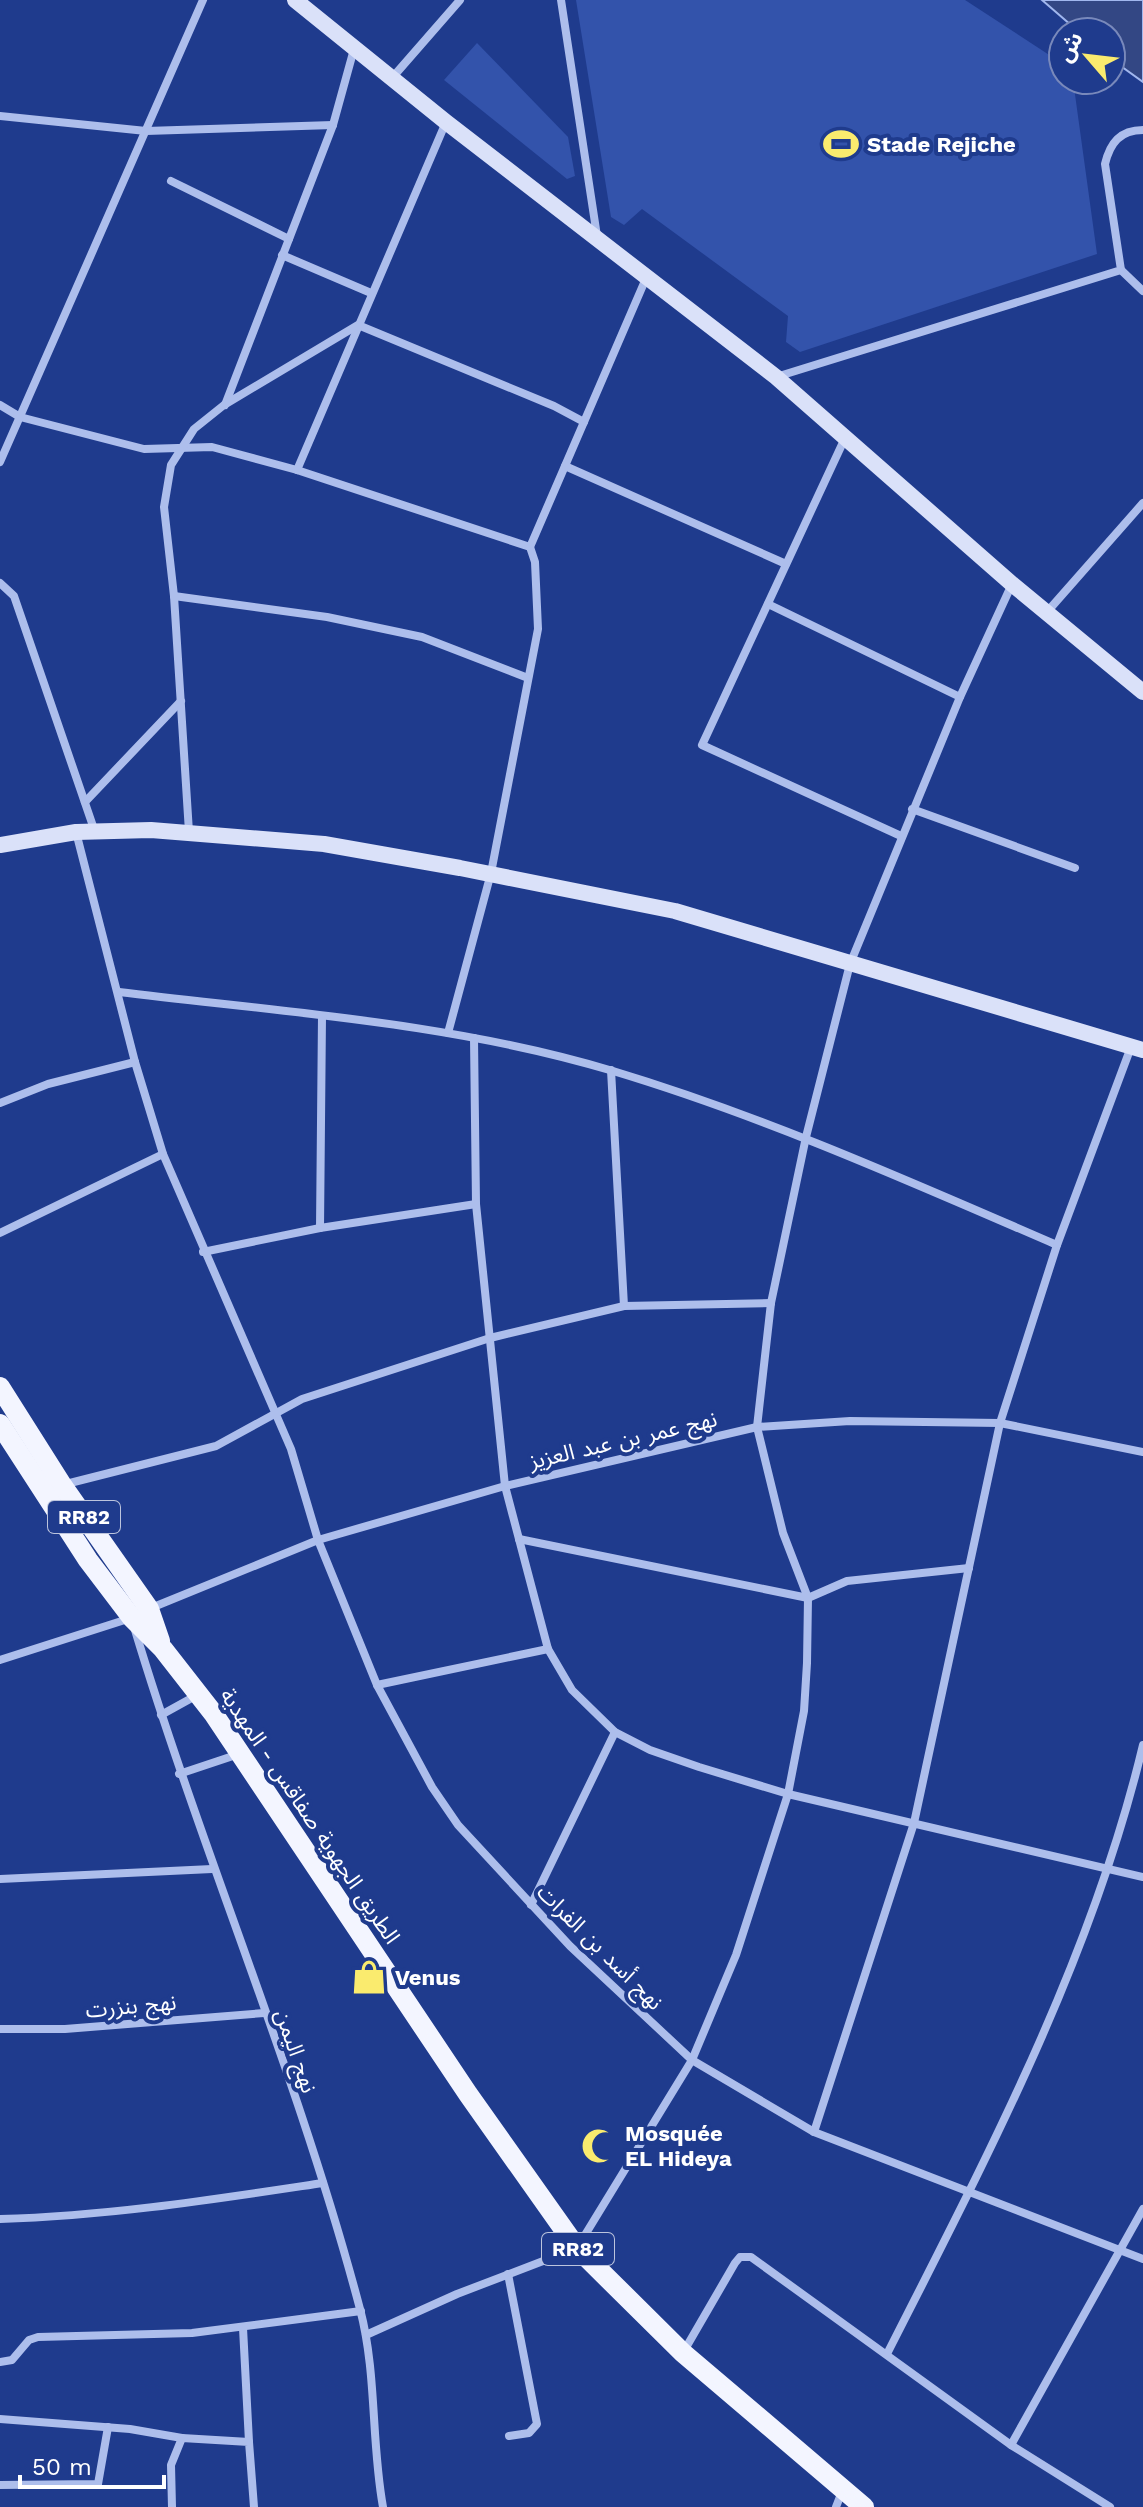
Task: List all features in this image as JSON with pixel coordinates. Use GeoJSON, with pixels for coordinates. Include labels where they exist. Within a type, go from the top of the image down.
{"type":"FeatureCollection","features":[{"type":"Feature","properties":{"kind":"main road","name":"الطريق الجهوية صفاقس - المهدية"},"geometry":{"type":"LineString","coordinates":[[0,1387],[163,1649],[199,1694],[468,2094],[577,2248],[683,2353],[839,2498],[864,2507]]}},
{"type":"Feature","properties":{"kind":"main road","name":"الطريق الجهوية صفاقس - المهدية"},"geometry":{"type":"LineString","coordinates":[[0,1424],[88,1560],[140,1613]]}},
{"type":"Feature","properties":{"kind":"street"},"geometry":{"type":"LineString","coordinates":[[0,462],[203,0]]}},
{"type":"Feature","properties":{"kind":"street"},"geometry":{"type":"LineString","coordinates":[[295,0],[446,122],[776,377],[1012,584],[1143,692]]}},
{"type":"Feature","properties":{"kind":"street"},"geometry":{"type":"LineString","coordinates":[[392,78],[460,0]]}},
{"type":"Feature","properties":{"kind":"street"},"geometry":{"type":"LineString","coordinates":[[561,0],[597,237]]}},
{"type":"Feature","properties":{"kind":"street"},"geometry":{"type":"LineString","coordinates":[[224,405],[333,125],[355,48]]}},
{"type":"Feature","properties":{"kind":"street"},"geometry":{"type":"LineString","coordinates":[[0,116],[146,131],[333,125]]}},
{"type":"Feature","properties":{"kind":"street"},"geometry":{"type":"LineString","coordinates":[[297,470],[446,122]]}},
{"type":"Feature","properties":{"kind":"street"},"geometry":{"type":"LineString","coordinates":[[1143,130],[1130,130],[1117,139],[1109,148],[1105,164],[1121,270],[1143,291]]}},
{"type":"Feature","properties":{"kind":"street"},"geometry":{"type":"LineString","coordinates":[[171,181],[289,239]]}},
{"type":"Feature","properties":{"kind":"street"},"geometry":{"type":"LineString","coordinates":[[282,255],[371,293]]}},
{"type":"Feature","properties":{"kind":"street"},"geometry":{"type":"LineString","coordinates":[[776,377],[1121,270]]}},
{"type":"Feature","properties":{"kind":"street"},"geometry":{"type":"LineString","coordinates":[[448,1033],[491,873],[538,629],[535,562],[530,547],[647,276]]}},
{"type":"Feature","properties":{"kind":"street"},"geometry":{"type":"LineString","coordinates":[[189,832],[174,596],[164,507],[171,465],[194,429],[224,405],[358,325]]}},
{"type":"Feature","properties":{"kind":"street"},"geometry":{"type":"LineString","coordinates":[[358,325],[584,422]]}},
{"type":"Feature","properties":{"kind":"street"},"geometry":{"type":"LineString","coordinates":[[0,405],[20,417],[144,449],[212,447],[297,470],[530,547]]}},
{"type":"Feature","properties":{"kind":"street"},"geometry":{"type":"LineString","coordinates":[[845,438],[702,745],[901,836]]}},
{"type":"Feature","properties":{"kind":"street"},"geometry":{"type":"LineString","coordinates":[[565,466],[786,564]]}},
{"type":"Feature","properties":{"kind":"street"},"geometry":{"type":"LineString","coordinates":[[1046,612],[1143,503]]}},
{"type":"Feature","properties":{"kind":"street"},"geometry":{"type":"LineString","coordinates":[[0,583],[14,596],[95,832]]}},
{"type":"Feature","properties":{"kind":"street"},"geometry":{"type":"LineString","coordinates":[[366,2335],[577,2248],[692,2060],[736,1955],[788,1794],[804,1711],[808,1598],[783,1533],[757,1427],[771,1303],[806,1137],[850,964],[912,809],[1012,584]]}},
{"type":"Feature","properties":{"kind":"street"},"geometry":{"type":"LineString","coordinates":[[174,596],[327,617],[422,637],[528,678]]}},
{"type":"Feature","properties":{"kind":"street"},"geometry":{"type":"LineString","coordinates":[[768,604],[960,697]]}},
{"type":"Feature","properties":{"kind":"street"},"geometry":{"type":"LineString","coordinates":[[85,802],[181,701]]}},
{"type":"Feature","properties":{"kind":"street"},"geometry":{"type":"LineString","coordinates":[[912,809],[1075,868]]}},
{"type":"Feature","properties":{"kind":"street"},"geometry":{"type":"LineString","coordinates":[[0,845],[76,832],[189,832],[324,844],[491,873],[675,911],[1137,1049],[1057,1245],[1000,1423],[914,1823],[814,2132]]}},
{"type":"Feature","properties":{"kind":"street","name":"نهج أسد بن الفرات"},"geometry":{"type":"LineString","coordinates":[[76,832],[135,1062],[163,1154],[291,1449],[318,1540],[377,1685],[425,1774],[458,1825],[531,1905],[627,2002],[692,2060],[814,2132],[1143,2259]]}},
{"type":"Feature","properties":{"kind":"street"},"geometry":{"type":"LineString","coordinates":[[119,992],[448,1033],[611,1070],[806,1137],[1057,1245]]}},
{"type":"Feature","properties":{"kind":"street"},"geometry":{"type":"LineString","coordinates":[[320,1228],[322,1016]]}},
{"type":"Feature","properties":{"kind":"street"},"geometry":{"type":"LineString","coordinates":[[474,1038],[476,1204],[505,1486],[548,1649],[572,1690],[615,1732],[650,1750],[788,1794],[1143,1877]]}},
{"type":"Feature","properties":{"kind":"street"},"geometry":{"type":"LineString","coordinates":[[0,1103],[48,1084],[135,1062]]}},
{"type":"Feature","properties":{"kind":"street"},"geometry":{"type":"LineString","coordinates":[[611,1070],[624,1306]]}},
{"type":"Feature","properties":{"kind":"street"},"geometry":{"type":"LineString","coordinates":[[0,1233],[163,1154]]}},
{"type":"Feature","properties":{"kind":"street"},"geometry":{"type":"LineString","coordinates":[[203,1252],[320,1228],[476,1204]]}},
{"type":"Feature","properties":{"kind":"street"},"geometry":{"type":"LineString","coordinates":[[62,1485],[216,1446],[302,1399],[490,1338],[624,1306],[771,1303]]}},
{"type":"Feature","properties":{"kind":"street","name":"نهج عمر بن عبد العزيز"},"geometry":{"type":"LineString","coordinates":[[0,1660],[140,1613],[318,1540],[505,1486],[757,1427],[850,1421],[1000,1423],[1143,1452]]}},
{"type":"Feature","properties":{"kind":"street"},"geometry":{"type":"LineString","coordinates":[[519,1539],[808,1598],[847,1581],[969,1568]]}},
{"type":"Feature","properties":{"kind":"street","name":"نهج اليمن"},"geometry":{"type":"LineString","coordinates":[[140,1613],[161,1715],[179,1774],[323,2183],[361,2311],[383,2507]]}},
{"type":"Feature","properties":{"kind":"street"},"geometry":{"type":"LineString","coordinates":[[377,1685],[548,1649]]}},
{"type":"Feature","properties":{"kind":"street"},"geometry":{"type":"LineString","coordinates":[[161,1715],[199,1694]]}},
{"type":"Feature","properties":{"kind":"street"},"geometry":{"type":"LineString","coordinates":[[531,1905],[615,1732]]}},
{"type":"Feature","properties":{"kind":"street"},"geometry":{"type":"LineString","coordinates":[[887,2354],[969,2193],[1030,2062],[1110,1868],[1143,1745]]}},
{"type":"Feature","properties":{"kind":"street"},"geometry":{"type":"LineString","coordinates":[[179,1774],[240,1754]]}},
{"type":"Feature","properties":{"kind":"street"},"geometry":{"type":"LineString","coordinates":[[0,1879],[212,1869]]}},
{"type":"Feature","properties":{"kind":"street","name":"نهج بنزرت"},"geometry":{"type":"LineString","coordinates":[[0,2029],[65,2029],[264,2013]]}},
{"type":"Feature","properties":{"kind":"street"},"geometry":{"type":"LineString","coordinates":[[0,2219],[65,2217],[155,2208],[323,2183]]}},
{"type":"Feature","properties":{"kind":"street"},"geometry":{"type":"LineString","coordinates":[[1011,2445],[1143,2209]]}},
{"type":"Feature","properties":{"kind":"street"},"geometry":{"type":"LineString","coordinates":[[683,2353],[735,2263],[745,2255],[1011,2445],[1110,2507]]}},
{"type":"Feature","properties":{"kind":"street"},"geometry":{"type":"LineString","coordinates":[[508,2274],[537,2424],[529,2433],[509,2436]]}},
{"type":"Feature","properties":{"kind":"street"},"geometry":{"type":"LineString","coordinates":[[0,2362],[12,2360],[29,2340],[38,2337],[243,2328],[361,2311]]}},
{"type":"Feature","properties":{"kind":"street"},"geometry":{"type":"LineString","coordinates":[[243,2328],[254,2507]]}},
{"type":"Feature","properties":{"kind":"street"},"geometry":{"type":"LineString","coordinates":[[0,2419],[249,2442]]}},
{"type":"Feature","properties":{"kind":"street"},"geometry":{"type":"LineString","coordinates":[[0,2485],[98,2484],[108,2427]]}},
{"type":"Feature","properties":{"kind":"street"},"geometry":{"type":"LineString","coordinates":[[172,2507],[171,2465],[182,2438]]}},
{"type":"Feature","properties":{"kind":"shaded area","name":"Stade Rejiche"},"geometry":{"type":"Polygon","coordinates":[[[576,0],[965,0],[1047,54],[1047,96],[1075,96],[1097,254],[800,352],[786,342],[788,316],[642,209],[624,225],[611,217],[576,0]]]}},
{"type":"Feature","properties":{"kind":"shaded area"},"geometry":{"type":"Polygon","coordinates":[[[1042,0],[1143,0],[1143,82],[1127,70],[1127,16],[1060,16],[1042,0]]]}},
{"type":"Feature","properties":{"kind":"shaded area"},"geometry":{"type":"Polygon","coordinates":[[[477,43],[568,137],[575,176],[567,179],[444,80],[477,43]]]}},
{"type":"Feature","properties":{"kind":"place","name":"Stade Rejiche"},"geometry":{"type":"Point","coordinates":[841,144]}},
{"type":"Feature","properties":{"kind":"place","name":"Venus"},"geometry":{"type":"Point","coordinates":[369,1977]}},
{"type":"Feature","properties":{"kind":"place","name":"Mosquée EL Hideya"},"geometry":{"type":"Point","coordinates":[599,2146]}}]}
